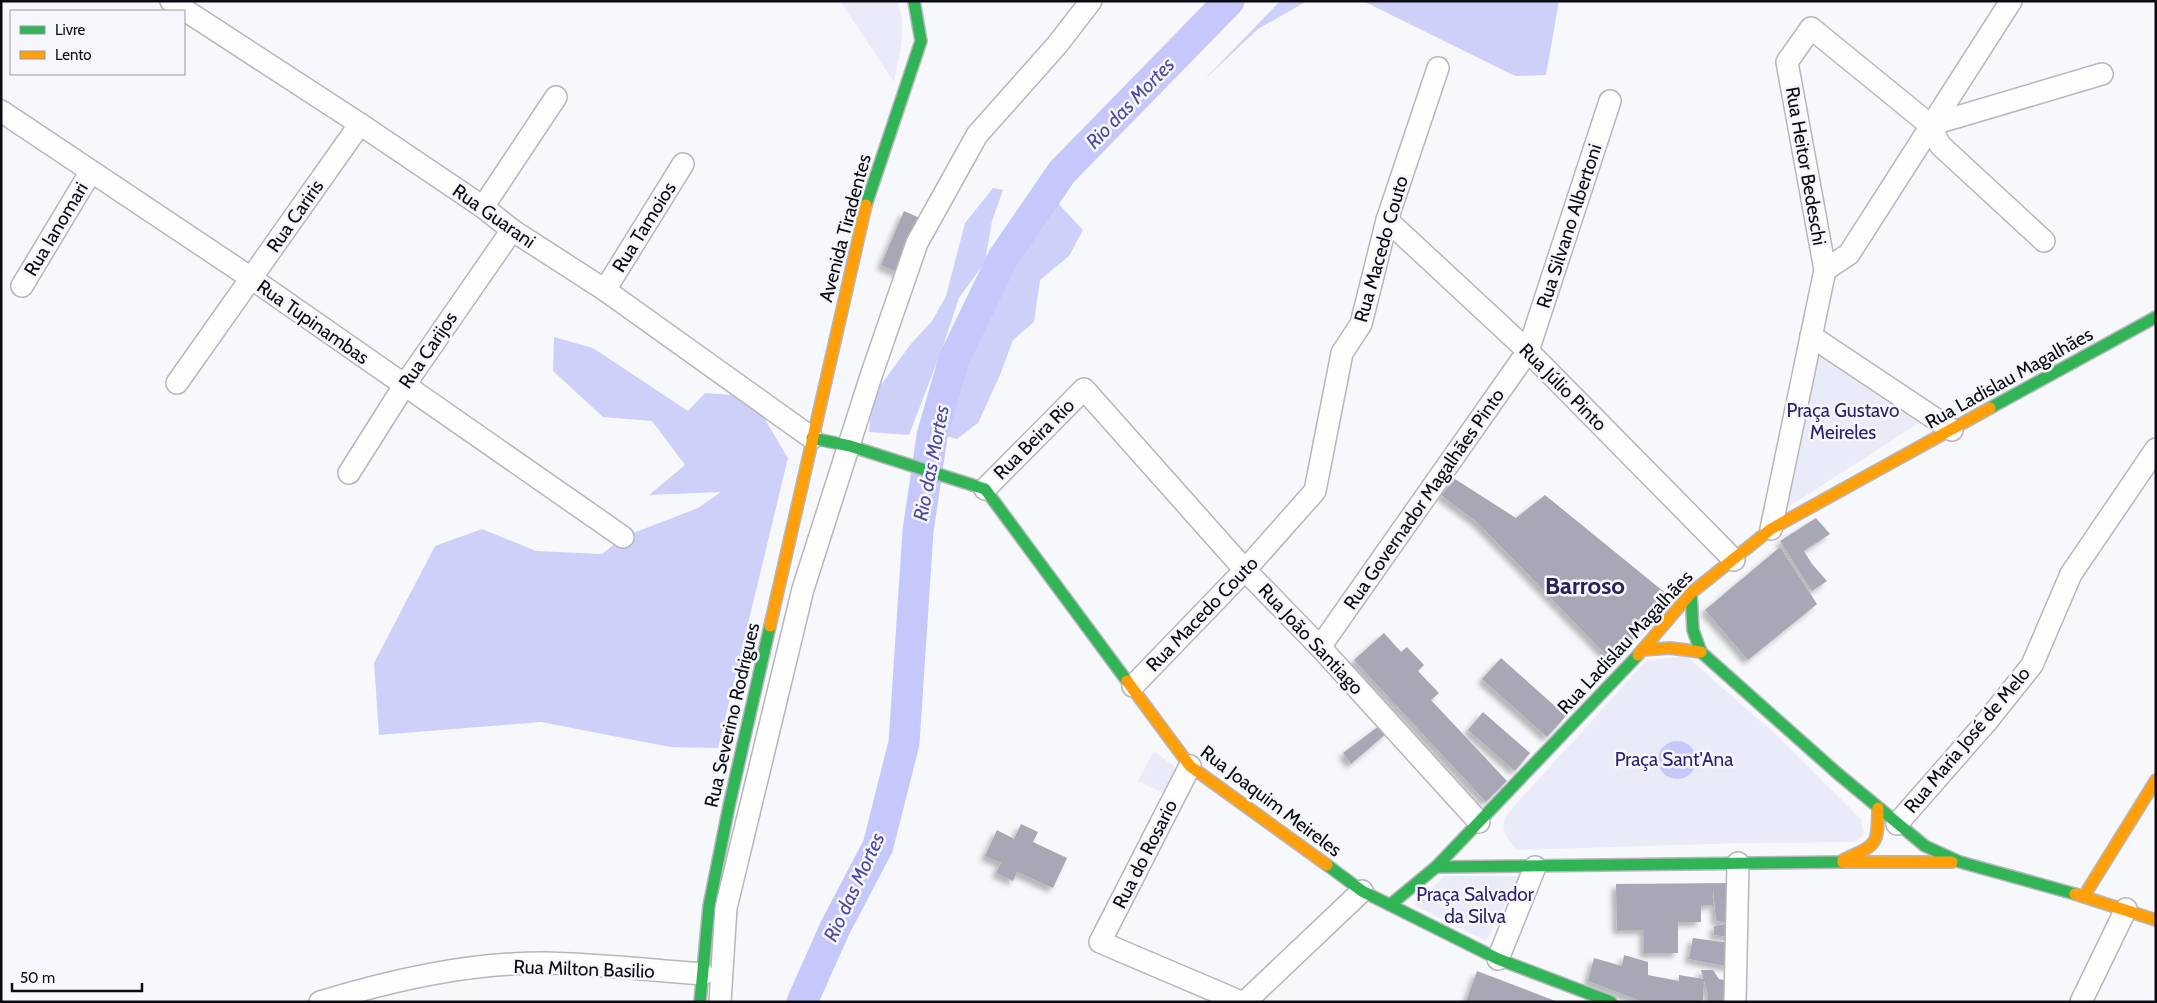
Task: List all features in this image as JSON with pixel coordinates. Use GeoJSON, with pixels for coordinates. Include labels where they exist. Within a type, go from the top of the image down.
{"type":"FeatureCollection","features":[{"type":"Feature","properties":{"kind":"main road","name":"Avenida Tiradentes"},"geometry":{"type":"LineString","coordinates":[[812,438],[869,192],[908,86],[921,41],[915,1]]}},
{"type":"Feature","properties":{"kind":"main road","name":"Rua Ladislau Magalhães"},"geometry":{"type":"LineString","coordinates":[[1390,905],[1436,867],[1642,650],[1691,593],[1771,529],[2156,317]]}},
{"type":"Feature","properties":{"kind":"main road"},"geometry":{"type":"LineString","coordinates":[[812,438],[850,446],[985,489]]}},
{"type":"Feature","properties":{"kind":"main road","name":"Rua Severino Rodrigues"},"geometry":{"type":"LineString","coordinates":[[700,1002],[709,906],[729,806],[812,438]]}},
{"type":"Feature","properties":{"kind":"main road","name":"Rua Joaquim Meireles"},"geometry":{"type":"LineString","coordinates":[[985,489],[1133,686],[1190,766],[1362,891],[1498,959],[1611,1002]]}},
{"type":"Feature","properties":{"kind":"main road"},"geometry":{"type":"LineString","coordinates":[[1691,593],[1693,630],[1702,652],[1878,808],[1924,846],[1960,862],[2084,896],[2156,920]]}},
{"type":"Feature","properties":{"kind":"main road"},"geometry":{"type":"LineString","coordinates":[[1642,650],[1670,648],[1702,652]]}},
{"type":"Feature","properties":{"kind":"main road"},"geometry":{"type":"LineString","coordinates":[[2084,896],[2156,780]]}},
{"type":"Feature","properties":{"kind":"main road"},"geometry":{"type":"LineString","coordinates":[[1839,862],[1872,846],[1878,833],[1878,808]]}},
{"type":"Feature","properties":{"kind":"main road"},"geometry":{"type":"LineString","coordinates":[[1436,867],[1960,862]]}},
{"type":"Feature","properties":{"kind":"street","name":"Rua Guarani"},"geometry":{"type":"LineString","coordinates":[[171,1],[185,10]]}},
{"type":"Feature","properties":{"kind":"street"},"geometry":{"type":"LineString","coordinates":[[720,1002],[726,908],[803,589],[872,373],[917,242],[977,135],[1057,45],[1090,1]]}},
{"type":"Feature","properties":{"kind":"street"},"geometry":{"type":"LineString","coordinates":[[1771,529],[1824,270],[1849,254],[2010,1]]}},
{"type":"Feature","properties":{"kind":"street","name":"Rua Guarani"},"geometry":{"type":"LineString","coordinates":[[185,10],[360,124],[483,207],[512,230],[606,290],[812,438]]}},
{"type":"Feature","properties":{"kind":"street","name":"Rua Heitor Bedeschi"},"geometry":{"type":"LineString","coordinates":[[1824,270],[1788,62],[1811,28],[1930,125]]}},
{"type":"Feature","properties":{"kind":"street","name":"Rua Macedo Couto"},"geometry":{"type":"LineString","coordinates":[[1133,686],[1245,570],[1314,491],[1342,353],[1361,324],[1387,220],[1438,68]]}},
{"type":"Feature","properties":{"kind":"street"},"geometry":{"type":"LineString","coordinates":[[1930,125],[2102,74]]}},
{"type":"Feature","properties":{"kind":"street"},"geometry":{"type":"LineString","coordinates":[[483,207],[556,97]]}},
{"type":"Feature","properties":{"kind":"street","name":"Rua Silvano Albertoni"},"geometry":{"type":"LineString","coordinates":[[1528,351],[1610,101]]}},
{"type":"Feature","properties":{"kind":"street","name":"Rua Tupinambas"},"geometry":{"type":"LineString","coordinates":[[1,111],[90,173],[251,278],[404,386],[623,536]]}},
{"type":"Feature","properties":{"kind":"street","name":"Rua Cariris"},"geometry":{"type":"LineString","coordinates":[[177,383],[360,124]]}},
{"type":"Feature","properties":{"kind":"street"},"geometry":{"type":"LineString","coordinates":[[1930,125],[1940,145],[2044,241]]}},
{"type":"Feature","properties":{"kind":"street","name":"Rua Tamoios"},"geometry":{"type":"LineString","coordinates":[[606,290],[683,164]]}},
{"type":"Feature","properties":{"kind":"street","name":"Rua Ianomari"},"geometry":{"type":"LineString","coordinates":[[22,286],[90,173]]}},
{"type":"Feature","properties":{"kind":"street","name":"Rua Júlio Pinto"},"geometry":{"type":"LineString","coordinates":[[1387,220],[1528,351],[1734,560]]}},
{"type":"Feature","properties":{"kind":"street","name":"Rua Carijos"},"geometry":{"type":"LineString","coordinates":[[349,474],[404,386],[512,230]]}},
{"type":"Feature","properties":{"kind":"street"},"geometry":{"type":"LineString","coordinates":[[1811,336],[1952,430]]}},
{"type":"Feature","properties":{"kind":"street","name":"Rua Governador Magalhães Pinto"},"geometry":{"type":"LineString","coordinates":[[1320,647],[1528,351]]}},
{"type":"Feature","properties":{"kind":"street","name":"Rua João Santiago"},"geometry":{"type":"LineString","coordinates":[[1084,389],[1245,570],[1320,647],[1479,822]]}},
{"type":"Feature","properties":{"kind":"street","name":"Rua Beira Rio"},"geometry":{"type":"LineString","coordinates":[[985,489],[1084,389]]}},
{"type":"Feature","properties":{"kind":"street","name":"Rua Maria José de Melo"},"geometry":{"type":"LineString","coordinates":[[1897,824],[1988,720],[2032,665],[2071,574],[2156,449]]}},
{"type":"Feature","properties":{"kind":"street","name":"Rua do Rosario"},"geometry":{"type":"LineString","coordinates":[[1190,766],[1100,942],[1241,1002]]}},
{"type":"Feature","properties":{"kind":"street"},"geometry":{"type":"LineString","coordinates":[[1736,1002],[1738,863]]}},
{"type":"Feature","properties":{"kind":"street"},"geometry":{"type":"LineString","coordinates":[[1498,959],[1535,867]]}},
{"type":"Feature","properties":{"kind":"street"},"geometry":{"type":"LineString","coordinates":[[1245,1002],[1362,891]]}},
{"type":"Feature","properties":{"kind":"street"},"geometry":{"type":"LineString","coordinates":[[2081,1002],[2126,909]]}},
{"type":"Feature","properties":{"kind":"street","name":"Rua Milton Basilio"},"geometry":{"type":"LineString","coordinates":[[320,1002],[376,985],[456,969],[543,963],[703,974]]}},
{"type":"Feature","properties":{"kind":"green space"},"geometry":{"type":"Polygon","coordinates":[[[840,1],[897,1],[902,21],[902,31],[894,82],[840,1]]]}},
{"type":"Feature","properties":{"kind":"green space","name":"Praça Gustavo Meireles"},"geometry":{"type":"Polygon","coordinates":[[[1813,349],[1919,423],[1782,511],[1813,349]]]}},
{"type":"Feature","properties":{"kind":"green space","name":"Praça Sant'Ana"},"geometry":{"type":"Polygon","coordinates":[[[1686,656],[1780,738],[1855,813],[1861,820],[1864,834],[1856,842],[1744,843],[1517,850],[1505,834],[1504,825],[1507,814],[1647,660],[1686,656]]]}},
{"type":"Feature","properties":{"kind":"green space"},"geometry":{"type":"Polygon","coordinates":[[[1154,751],[1180,771],[1163,793],[1138,781],[1154,751]]]}},
{"type":"Feature","properties":{"kind":"green space","name":"Praça Salvador da Silva"},"geometry":{"type":"Polygon","coordinates":[[[1445,876],[1521,876],[1486,941],[1414,905],[1445,876]]]}},
{"type":"Feature","properties":{"kind":"shaded area"},"geometry":{"type":"Polygon","coordinates":[[[1280,1],[1307,1],[1258,29],[1204,80],[1280,1]]]}},
{"type":"Feature","properties":{"kind":"shaded area"},"geometry":{"type":"Polygon","coordinates":[[[1363,1],[1559,1],[1546,75],[1515,76],[1363,1]]]}},
{"type":"Feature","properties":{"kind":"shaded area"},"geometry":{"type":"Polygon","coordinates":[[[993,188],[1003,190],[992,221],[985,262],[959,298],[942,349],[909,435],[869,432],[871,410],[881,385],[910,345],[932,321],[946,296],[965,223],[993,188]]]}},
{"type":"Feature","properties":{"kind":"shaded area"},"geometry":{"type":"Polygon","coordinates":[[[1055,200],[1083,230],[1069,256],[1040,280],[1034,322],[1013,340],[1000,375],[978,423],[957,439],[942,435],[965,360],[1027,238],[1055,200]]]}},
{"type":"Feature","properties":{"kind":"shaded area"},"geometry":{"type":"Polygon","coordinates":[[[554,337],[593,348],[688,411],[705,393],[745,396],[763,416],[788,458],[718,748],[670,747],[541,722],[379,735],[374,663],[435,546],[482,529],[536,551],[602,554],[623,537],[698,508],[721,492],[649,495],[685,465],[652,421],[603,417],[553,371],[554,337]]]}},
{"type":"Feature","properties":{"kind":"shaded area"},"geometry":{"type":"Polygon","coordinates":[[[1677,741],[1690,747],[1696,760],[1690,773],[1677,779],[1664,773],[1658,760],[1664,747],[1677,741]]]}},
{"type":"Feature","properties":{"kind":"building"},"geometry":{"type":"Polygon","coordinates":[[[904,211],[922,219],[899,273],[881,265],[904,211]]]}},
{"type":"Feature","properties":{"kind":"building"},"geometry":{"type":"Polygon","coordinates":[[[1455,479],[1516,518],[1545,495],[1674,600],[1611,660],[1478,523],[1441,495],[1455,479]]]}},
{"type":"Feature","properties":{"kind":"building"},"geometry":{"type":"Polygon","coordinates":[[[1816,518],[1830,534],[1804,551],[1812,564],[1827,581],[1812,591],[1780,541],[1816,518]]]}},
{"type":"Feature","properties":{"kind":"building"},"geometry":{"type":"Polygon","coordinates":[[[1780,547],[1817,604],[1748,660],[1705,610],[1780,547]]]}},
{"type":"Feature","properties":{"kind":"building"},"geometry":{"type":"Polygon","coordinates":[[[1384,633],[1401,652],[1407,647],[1424,665],[1418,671],[1439,693],[1431,700],[1507,781],[1486,802],[1354,660],[1384,633]]]}},
{"type":"Feature","properties":{"kind":"building"},"geometry":{"type":"Polygon","coordinates":[[[1501,658],[1566,716],[1547,737],[1482,679],[1501,658]]]}},
{"type":"Feature","properties":{"kind":"building"},"geometry":{"type":"Polygon","coordinates":[[[1483,712],[1530,753],[1515,771],[1468,730],[1483,712]]]}},
{"type":"Feature","properties":{"kind":"building"},"geometry":{"type":"Polygon","coordinates":[[[1383,723],[1388,732],[1351,764],[1343,753],[1383,723]]]}},
{"type":"Feature","properties":{"kind":"building"},"geometry":{"type":"Polygon","coordinates":[[[1021,824],[1038,832],[1033,842],[1067,858],[1053,888],[1017,872],[1013,881],[996,873],[1001,863],[985,856],[997,830],[1014,839],[1021,824]]]}},
{"type":"Feature","properties":{"kind":"building"},"geometry":{"type":"Polygon","coordinates":[[[1733,883],[1732,923],[1716,921],[1713,888],[1713,905],[1701,905],[1701,922],[1678,922],[1678,953],[1644,953],[1644,930],[1617,930],[1616,884],[1733,883]]]}},
{"type":"Feature","properties":{"kind":"building"},"geometry":{"type":"Polygon","coordinates":[[[1732,923],[1737,938],[1714,935],[1714,926],[1732,923]]]}},
{"type":"Feature","properties":{"kind":"building"},"geometry":{"type":"Polygon","coordinates":[[[1693,938],[1730,943],[1730,967],[1689,959],[1693,938]]]}},
{"type":"Feature","properties":{"kind":"building"},"geometry":{"type":"Polygon","coordinates":[[[1624,955],[1648,962],[1648,975],[1679,981],[1679,975],[1704,979],[1703,1002],[1643,1002],[1588,981],[1594,958],[1622,966],[1624,955]]]}},
{"type":"Feature","properties":{"kind":"building"},"geometry":{"type":"Polygon","coordinates":[[[1701,970],[1713,970],[1719,979],[1728,981],[1735,1002],[1708,1002],[1701,970]]]}},
{"type":"Feature","properties":{"kind":"building"},"geometry":{"type":"Polygon","coordinates":[[[1477,971],[1558,1002],[1466,1002],[1477,971]]]}},
{"type":"Feature","properties":{"kind":"waterway","name":"Rio das Mortes"},"geometry":{"type":"LineString","coordinates":[[802,1002],[835,928],[878,846],[904,743],[918,531],[932,436],[954,359],[1003,258],[1062,172],[1229,1]]}},
{"type":"Feature","properties":{"kind":"traffic: fast"},"geometry":{"type":"LineString","coordinates":[[866,205],[921,41],[914,1]]}},
{"type":"Feature","properties":{"kind":"traffic: fast"},"geometry":{"type":"LineString","coordinates":[[1990,408],[2156,317]]}},
{"type":"Feature","properties":{"kind":"traffic: fast"},"geometry":{"type":"LineString","coordinates":[[812,438],[850,446],[985,489],[1127,681]]}},
{"type":"Feature","properties":{"kind":"traffic: fast"},"geometry":{"type":"LineString","coordinates":[[1691,593],[1693,630],[1701,652],[1837,773],[1925,846],[1960,862],[2075,894]]}},
{"type":"Feature","properties":{"kind":"traffic: fast"},"geometry":{"type":"LineString","coordinates":[[700,1002],[709,906],[729,806],[770,626]]}},
{"type":"Feature","properties":{"kind":"traffic: fast"},"geometry":{"type":"LineString","coordinates":[[1390,905],[1436,867],[1638,655]]}},
{"type":"Feature","properties":{"kind":"traffic: fast"},"geometry":{"type":"LineString","coordinates":[[1436,867],[1843,862]]}},
{"type":"Feature","properties":{"kind":"traffic: fast"},"geometry":{"type":"LineString","coordinates":[[1327,865],[1362,891],[1498,959],[1611,1002]]}},
{"type":"Feature","properties":{"kind":"traffic: slow"},"geometry":{"type":"LineString","coordinates":[[770,626],[866,205]]}},
{"type":"Feature","properties":{"kind":"traffic: slow"},"geometry":{"type":"LineString","coordinates":[[1638,655],[1691,593],[1771,529],[1990,408]]}},
{"type":"Feature","properties":{"kind":"traffic: slow"},"geometry":{"type":"LineString","coordinates":[[1642,650],[1670,648],[1701,652]]}},
{"type":"Feature","properties":{"kind":"traffic: slow"},"geometry":{"type":"LineString","coordinates":[[1127,681],[1190,766],[1327,865]]}},
{"type":"Feature","properties":{"kind":"traffic: slow"},"geometry":{"type":"LineString","coordinates":[[2084,896],[2156,780]]}},
{"type":"Feature","properties":{"kind":"traffic: slow"},"geometry":{"type":"LineString","coordinates":[[1843,860],[1863,851],[1873,843],[1876,837],[1878,808]]}},
{"type":"Feature","properties":{"kind":"traffic: slow"},"geometry":{"type":"LineString","coordinates":[[1843,862],[1952,862]]}},
{"type":"Feature","properties":{"kind":"traffic: slow"},"geometry":{"type":"LineString","coordinates":[[2075,894],[2156,920]]}},
{"type":"Feature","properties":{"kind":"district","name":"Barroso"},"geometry":{"type":"Point","coordinates":[1585,585]}}]}
